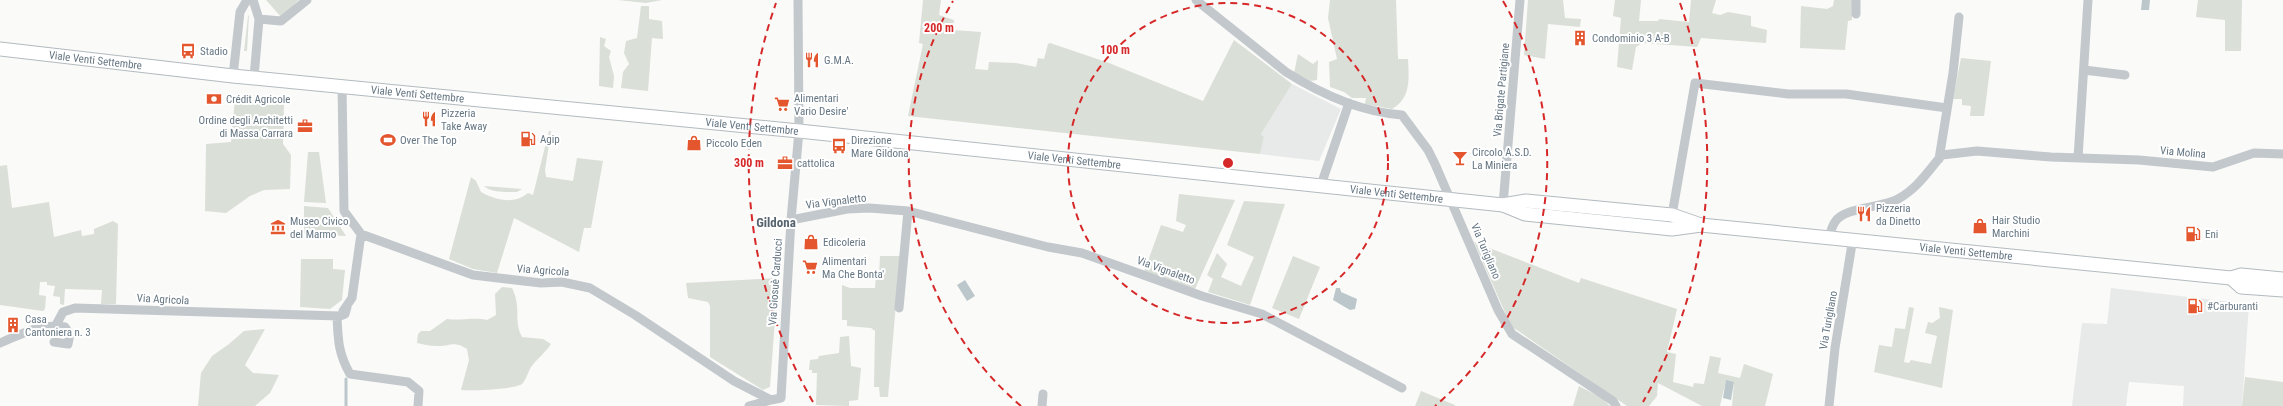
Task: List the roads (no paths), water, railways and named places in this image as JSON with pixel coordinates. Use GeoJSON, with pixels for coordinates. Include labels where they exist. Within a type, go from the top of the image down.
{"type":"FeatureCollection","features":[{"type":"Feature","properties":{"kind":"main road","name":"Viale Venti Settembre"},"geometry":{"type":"LineString","coordinates":[[0,50],[233,76],[799,131],[1321,185],[1503,205],[1525,214],[1672,228],[1701,225],[1853,238],[2231,278],[2241,275],[2283,279]]}},
{"type":"Feature","properties":{"kind":"main road","name":"Viale Venti Settembre"},"geometry":{"type":"LineString","coordinates":[[1503,205],[1526,200],[1672,215],[1701,225]]}},
{"type":"Feature","properties":{"kind":"main road","name":"Viale Venti Settembre"},"geometry":{"type":"LineString","coordinates":[[2231,278],[2241,287],[2283,290]]}},
{"type":"Feature","properties":{"kind":"street"},"geometry":{"type":"LineString","coordinates":[[233,76],[240,12],[247,0]]}},
{"type":"Feature","properties":{"kind":"street"},"geometry":{"type":"LineString","coordinates":[[253,0],[259,19],[254,77]]}},
{"type":"Feature","properties":{"kind":"street"},"geometry":{"type":"LineString","coordinates":[[259,19],[281,21],[307,0]]}},
{"type":"Feature","properties":{"kind":"street","name":"Via Giosuè Carducci"},"geometry":{"type":"LineString","coordinates":[[783,402],[791,220],[799,131],[798,0]]}},
{"type":"Feature","properties":{"kind":"street","name":"Via Turigliano"},"geometry":{"type":"LineString","coordinates":[[1196,0],[1286,72],[1323,93],[1349,103],[1387,114],[1402,115],[1428,150],[1498,310],[1512,334],[1613,401],[1616,406]]}},
{"type":"Feature","properties":{"kind":"street","name":"Via Brigate Partigiane"},"geometry":{"type":"LineString","coordinates":[[1503,205],[1520,0]]}},
{"type":"Feature","properties":{"kind":"street"},"geometry":{"type":"LineString","coordinates":[[1856,0],[1856,14]]}},
{"type":"Feature","properties":{"kind":"street"},"geometry":{"type":"LineString","coordinates":[[2078,158],[2088,0]]}},
{"type":"Feature","properties":{"kind":"street"},"geometry":{"type":"LineString","coordinates":[[1829,236],[1834,222],[1839,217],[1852,211],[1874,207],[1896,200],[1918,185],[1939,159],[1959,17]]}},
{"type":"Feature","properties":{"kind":"street"},"geometry":{"type":"LineString","coordinates":[[2084,70],[2125,75]]}},
{"type":"Feature","properties":{"kind":"street"},"geometry":{"type":"LineString","coordinates":[[1672,215],[1695,83],[1783,94],[1851,95],[1947,108]]}},
{"type":"Feature","properties":{"kind":"street"},"geometry":{"type":"LineString","coordinates":[[342,86],[344,211],[361,234],[352,298],[345,314],[337,316],[338,341],[341,358],[350,374],[408,382],[419,391],[418,406]]}},
{"type":"Feature","properties":{"kind":"street"},"geometry":{"type":"LineString","coordinates":[[1321,185],[1349,103]]}},
{"type":"Feature","properties":{"kind":"street","name":"Via Molina"},"geometry":{"type":"LineString","coordinates":[[1939,159],[1942,155],[1977,151],[2213,167],[2254,153],[2283,154]]}},
{"type":"Feature","properties":{"kind":"street","name":"Via Vignaletto"},"geometry":{"type":"LineString","coordinates":[[791,220],[847,209],[869,208],[908,211],[1048,247],[1082,253],[1181,289],[1257,312],[1402,388]]}},
{"type":"Feature","properties":{"kind":"street"},"geometry":{"type":"LineString","coordinates":[[899,308],[908,211]]}},
{"type":"Feature","properties":{"kind":"street","name":"Via Agricola"},"geometry":{"type":"LineString","coordinates":[[361,234],[474,275],[541,283],[562,282],[590,288],[630,311],[734,381],[771,400]]}},
{"type":"Feature","properties":{"kind":"street","name":"Via Turigliano"},"geometry":{"type":"LineString","coordinates":[[1829,406],[1835,348],[1853,238]]}},
{"type":"Feature","properties":{"kind":"street","name":"Via Agricola"},"geometry":{"type":"LineString","coordinates":[[56,325],[63,312],[75,308],[337,316]]}},
{"type":"Feature","properties":{"kind":"street"},"geometry":{"type":"LineString","coordinates":[[0,343],[36,329],[56,325],[65,327],[70,334],[70,342],[68,344],[54,342]]}},
{"type":"Feature","properties":{"kind":"street"},"geometry":{"type":"LineString","coordinates":[[1042,406],[1043,394]]}},
{"type":"Feature","properties":{"kind":"street"},"geometry":{"type":"LineString","coordinates":[[749,406],[771,400],[783,402]]}},
{"type":"Feature","properties":{"kind":"waterway"},"geometry":{"type":"LineString","coordinates":[[346,379],[346,406]]}},
{"type":"Feature","properties":{"kind":"place","name":"Condominio 3 A-B"},"geometry":{"type":"Point","coordinates":[1580,38]}},
{"type":"Feature","properties":{"kind":"place","name":"Stadio"},"geometry":{"type":"Point","coordinates":[188,51]}},
{"type":"Feature","properties":{"kind":"place","name":"G.M.A."},"geometry":{"type":"Point","coordinates":[812,60]}},
{"type":"Feature","properties":{"kind":"place","name":"Crédit Agricole"},"geometry":{"type":"Point","coordinates":[214,99]}},
{"type":"Feature","properties":{"kind":"place","name":"Alimentari Vario Desire'"},"geometry":{"type":"Point","coordinates":[782,104]}},
{"type":"Feature","properties":{"kind":"place","name":"Pizzeria Take Away"},"geometry":{"type":"Point","coordinates":[429,119]}},
{"type":"Feature","properties":{"kind":"place","name":"Ordine degli Architetti di Massa Carrara"},"geometry":{"type":"Point","coordinates":[305,126]}},
{"type":"Feature","properties":{"kind":"place","name":"Agip"},"geometry":{"type":"Point","coordinates":[528,139]}},
{"type":"Feature","properties":{"kind":"place","name":"Over The Top"},"geometry":{"type":"Point","coordinates":[388,140]}},
{"type":"Feature","properties":{"kind":"place","name":"Piccolo Eden"},"geometry":{"type":"Point","coordinates":[694,143]}},
{"type":"Feature","properties":{"kind":"place","name":"Direzione Mare Gildona"},"geometry":{"type":"Point","coordinates":[839,146]}},
{"type":"Feature","properties":{"kind":"place","name":"Circolo A.S.D. La Miniera"},"geometry":{"type":"Point","coordinates":[1460,158]}},
{"type":"Feature","properties":{"kind":"place","name":"cattolica"},"geometry":{"type":"Point","coordinates":[785,163]}},
{"type":"Feature","properties":{"kind":"place","name":"Pizzeria da Dinetto"},"geometry":{"type":"Point","coordinates":[1864,214]}},
{"type":"Feature","properties":{"kind":"place","name":"Hair Studio Marchini"},"geometry":{"type":"Point","coordinates":[1980,226]}},
{"type":"Feature","properties":{"kind":"place","name":"Museo Civico del Marmo"},"geometry":{"type":"Point","coordinates":[278,227]}},
{"type":"Feature","properties":{"kind":"place","name":"Eni"},"geometry":{"type":"Point","coordinates":[2193,234]}},
{"type":"Feature","properties":{"kind":"place","name":"Edicoleria"},"geometry":{"type":"Point","coordinates":[811,242]}},
{"type":"Feature","properties":{"kind":"place","name":"Alimentari Ma Che Bonta'"},"geometry":{"type":"Point","coordinates":[810,267]}},
{"type":"Feature","properties":{"kind":"place","name":"#Carburanti"},"geometry":{"type":"Point","coordinates":[2195,306]}},
{"type":"Feature","properties":{"kind":"place","name":"Casa Cantoniera n. 3"},"geometry":{"type":"Point","coordinates":[13,325]}},
{"type":"Feature","properties":{"kind":"district","name":"Gildona"},"geometry":{"type":"Point","coordinates":[776,222]}}]}
